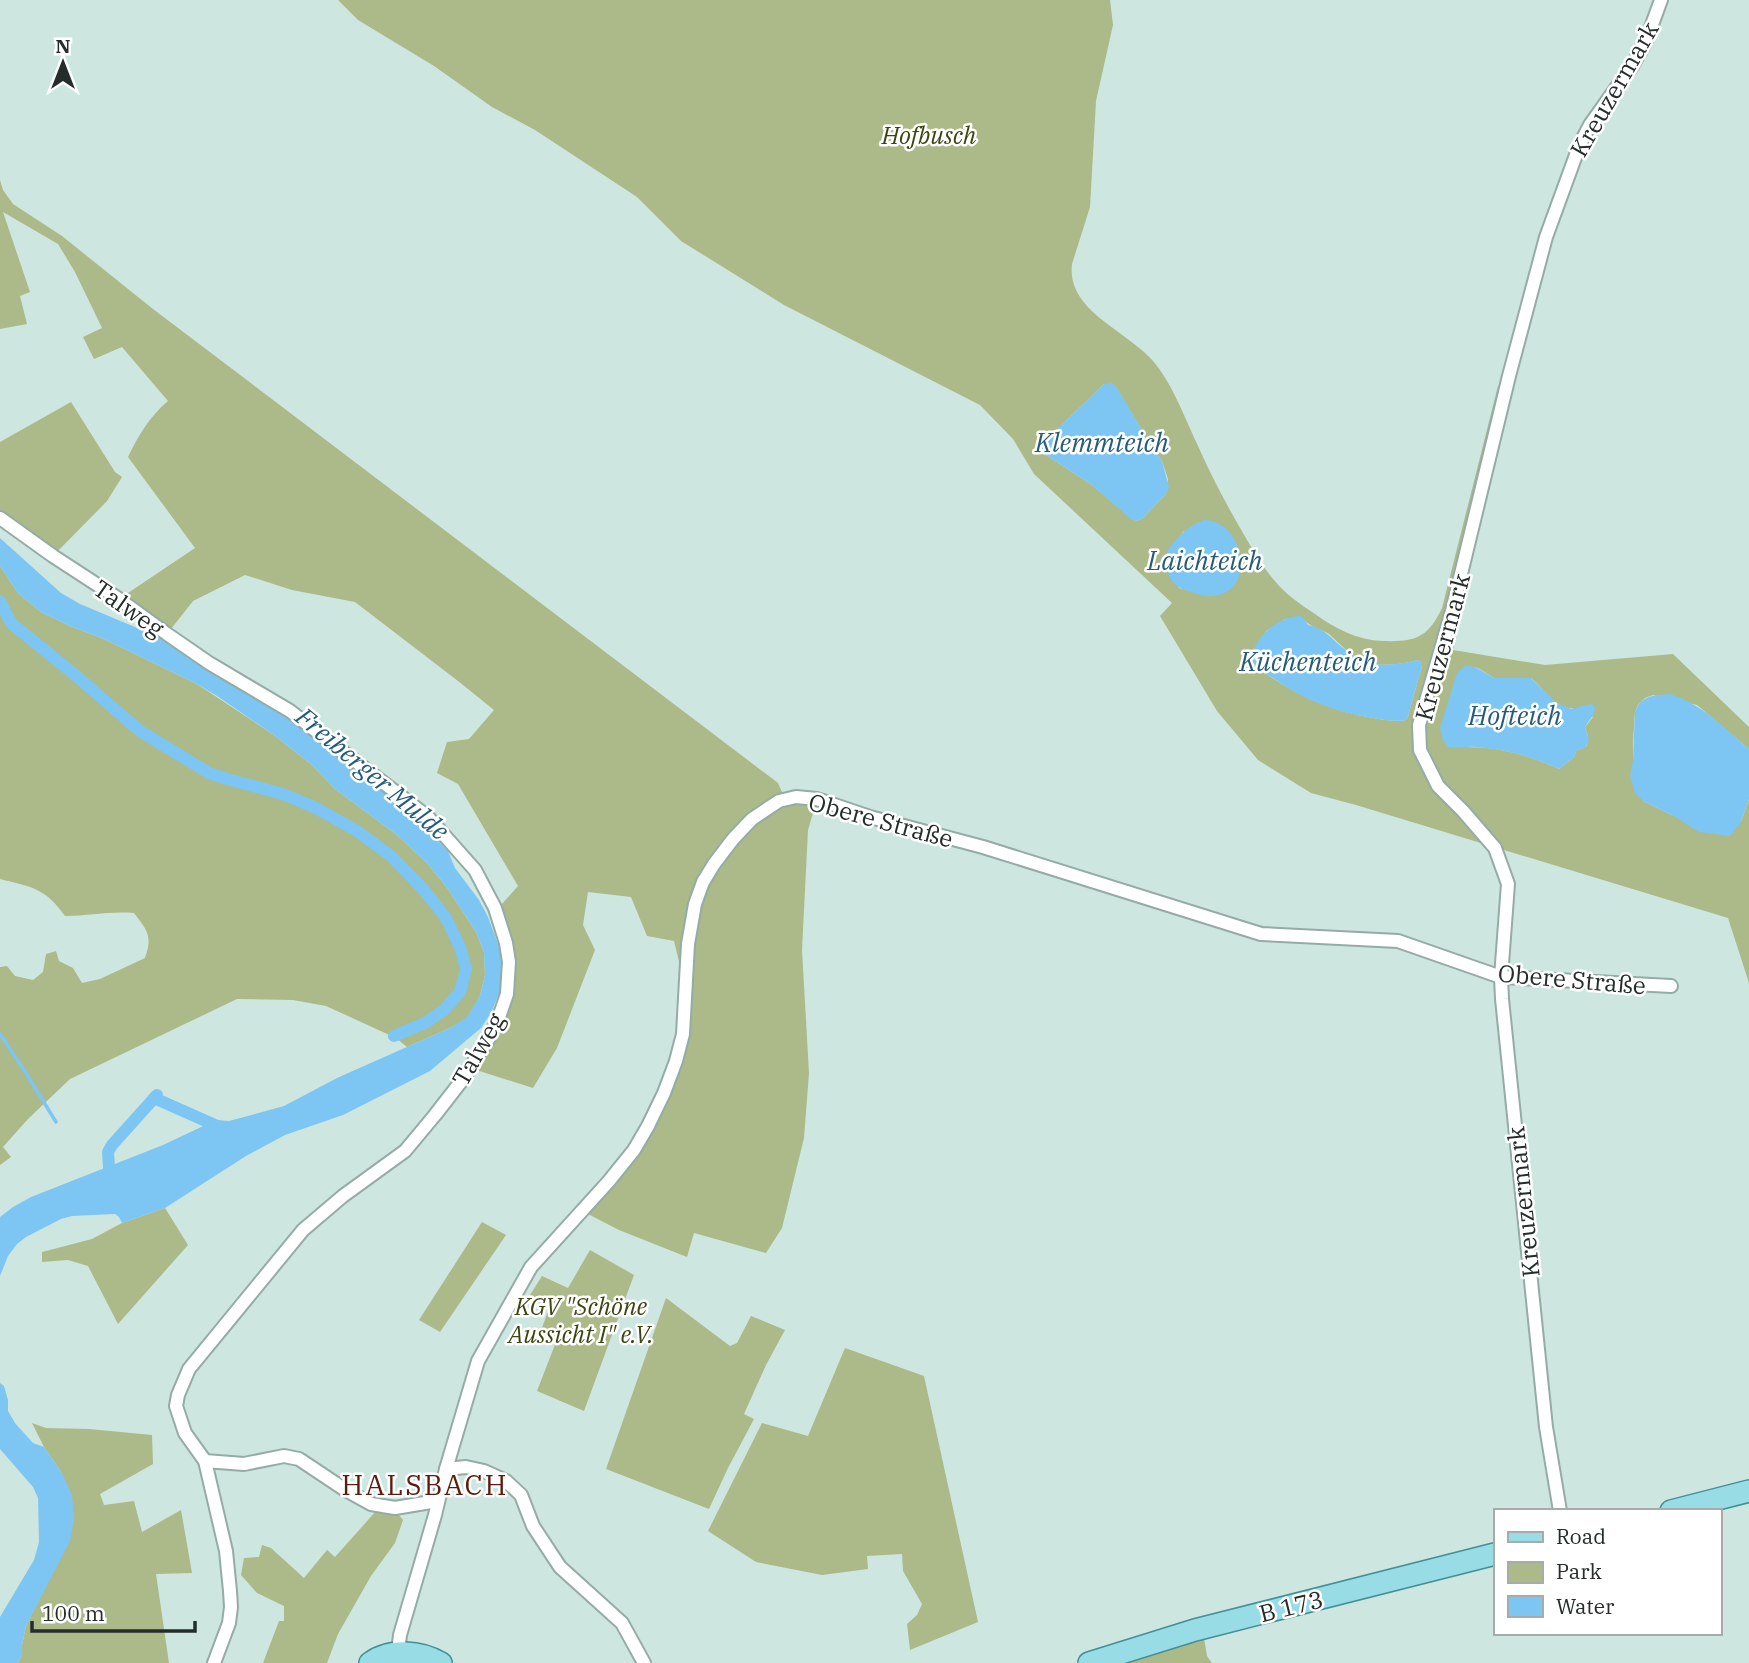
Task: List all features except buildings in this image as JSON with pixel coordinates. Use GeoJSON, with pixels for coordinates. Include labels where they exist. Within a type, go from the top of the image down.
{"type":"FeatureCollection","features":[{"type":"Feature","properties":{"kind":"main road"},"geometry":{"type":"LineString","coordinates":[[1679,1509],[1749,1492]]}},
{"type":"Feature","properties":{"kind":"main road","name":"B 173"},"geometry":{"type":"LineString","coordinates":[[1089,1663],[1195,1630],[1494,1554]]}},
{"type":"Feature","properties":{"kind":"main road"},"geometry":{"type":"LineString","coordinates":[[370,1663],[376,1658],[398,1652],[428,1655],[442,1663]]}},
{"type":"Feature","properties":{"kind":"street","name":"Kreuzermark"},"geometry":{"type":"LineString","coordinates":[[1560,1509],[1546,1427],[1502,999],[1501,977],[1508,884],[1495,848],[1438,786],[1420,750],[1419,725],[1452,611],[1546,237],[1580,144],[1590,125],[1632,66],[1646,41],[1661,0]]}},
{"type":"Feature","properties":{"kind":"street","name":"Talweg"},"geometry":{"type":"LineString","coordinates":[[0,518],[166,635],[290,711],[428,817],[475,870],[495,908],[506,943],[509,962],[507,994],[489,1038],[463,1079],[405,1151],[343,1196],[303,1230],[189,1368],[177,1395],[176,1406],[185,1433],[205,1461],[226,1551],[231,1607],[229,1623],[214,1663]]}},
{"type":"Feature","properties":{"kind":"street","name":"Obere Straße"},"geometry":{"type":"LineString","coordinates":[[398,1652],[400,1635],[478,1361],[531,1267],[603,1188],[634,1150],[648,1126],[664,1093],[683,1034],[688,944],[695,904],[703,883],[733,839],[752,819],[779,800],[796,797],[817,799],[1261,934],[1398,941],[1501,977],[1671,986]]}},
{"type":"Feature","properties":{"kind":"street"},"geometry":{"type":"LineString","coordinates":[[205,1461],[244,1464],[284,1456],[299,1459],[371,1504],[395,1508],[437,1501]]}},
{"type":"Feature","properties":{"kind":"street"},"geometry":{"type":"LineString","coordinates":[[446,1469],[467,1468],[484,1471],[506,1481],[521,1495],[548,1550],[567,1573],[622,1623],[644,1663]]}},
{"type":"Feature","properties":{"kind":"green space","name":"Hofbusch"},"geometry":{"type":"Polygon","coordinates":[[[338,0],[1110,0],[1113,25],[1096,101],[1090,207],[1072,264],[1073,282],[1080,297],[1105,322],[1136,345],[1160,370],[1222,496],[1250,545],[1278,585],[1298,603],[1339,629],[1364,638],[1383,641],[1412,639],[1426,632],[1437,618],[1442,608],[1498,386],[1514,387],[1471,563],[1453,650],[1545,665],[1673,654],[1749,727],[1749,749],[1697,705],[1653,695],[1645,698],[1635,712],[1633,760],[1643,801],[1672,815],[1741,822],[1749,799],[1749,983],[1728,918],[1311,793],[1258,760],[1217,711],[1160,616],[1172,603],[1034,474],[1013,439],[980,405],[784,305],[681,241],[637,197],[358,20],[338,0]],[[1104,384],[1043,443],[1043,453],[1092,485],[1132,519],[1137,521],[1143,518],[1166,494],[1168,479],[1162,461],[1116,387],[1104,384]],[[1184,531],[1167,553],[1179,588],[1212,596],[1184,531]],[[1285,619],[1266,631],[1254,665],[1282,684],[1310,699],[1356,715],[1394,721],[1406,720],[1422,666],[1418,660],[1391,665],[1367,662],[1350,653],[1329,634],[1305,621],[1285,619]],[[1466,666],[1466,747],[1514,753],[1559,769],[1574,757],[1576,751],[1587,746],[1585,727],[1593,717],[1578,708],[1564,707],[1531,678],[1494,678],[1478,668],[1466,666]]]}},
{"type":"Feature","properties":{"kind":"green space"},"geometry":{"type":"Polygon","coordinates":[[[0,180],[3,190],[13,204],[62,236],[153,309],[778,783],[785,799],[817,799],[808,830],[802,950],[809,1073],[804,1138],[782,1228],[766,1253],[694,1233],[687,1257],[619,1230],[586,1213],[645,1132],[680,1047],[685,986],[674,941],[647,936],[631,897],[588,892],[583,925],[595,950],[557,1048],[533,1088],[473,1069],[498,1020],[508,976],[495,908],[518,886],[458,784],[437,773],[447,742],[469,739],[494,710],[355,602],[292,590],[245,575],[193,601],[167,634],[119,599],[195,548],[128,457],[145,427],[168,401],[122,347],[94,359],[83,337],[102,328],[58,244],[3,212],[30,292],[20,296],[27,324],[0,329],[0,180]]]}},
{"type":"Feature","properties":{"kind":"green space"},"geometry":{"type":"Polygon","coordinates":[[[71,402],[115,472],[122,477],[107,501],[53,556],[0,518],[0,442],[71,402]]]}},
{"type":"Feature","properties":{"kind":"green space"},"geometry":{"type":"Polygon","coordinates":[[[0,566],[18,593],[41,612],[197,684],[274,735],[312,765],[335,789],[397,835],[427,863],[476,932],[484,952],[485,975],[480,996],[467,1018],[407,1047],[396,1038],[326,1006],[293,1000],[237,999],[70,1079],[3,1147],[11,1157],[0,1165],[0,967],[7,966],[15,976],[33,980],[43,972],[46,954],[56,951],[59,961],[73,968],[82,983],[100,979],[145,958],[148,939],[134,913],[65,916],[51,900],[37,890],[0,879],[0,566]]]}},
{"type":"Feature","properties":{"kind":"green space"},"geometry":{"type":"Polygon","coordinates":[[[165,1208],[188,1245],[118,1324],[88,1266],[68,1260],[42,1262],[42,1252],[92,1239],[122,1223],[165,1208]]]}},
{"type":"Feature","properties":{"kind":"green space"},"geometry":{"type":"Polygon","coordinates":[[[482,1222],[506,1235],[440,1332],[419,1320],[482,1222]]]}},
{"type":"Feature","properties":{"kind":"green space","name":"KGV \"Schöne Aussicht I\" e.V."},"geometry":{"type":"Polygon","coordinates":[[[590,1250],[634,1275],[584,1411],[537,1391],[556,1342],[540,1333],[550,1306],[530,1295],[542,1276],[568,1288],[590,1250]]]}},
{"type":"Feature","properties":{"kind":"green space"},"geometry":{"type":"Polygon","coordinates":[[[666,1298],[730,1346],[737,1343],[751,1316],[785,1330],[744,1414],[754,1419],[709,1509],[606,1469],[666,1298]]]}},
{"type":"Feature","properties":{"kind":"green space"},"geometry":{"type":"Polygon","coordinates":[[[845,1348],[924,1376],[978,1622],[910,1650],[907,1624],[917,1615],[922,1604],[903,1571],[902,1554],[867,1556],[868,1569],[822,1575],[756,1562],[708,1531],[762,1423],[808,1436],[845,1348]]]}},
{"type":"Feature","properties":{"kind":"green space"},"geometry":{"type":"Polygon","coordinates":[[[32,1423],[46,1428],[152,1435],[153,1464],[100,1494],[104,1505],[134,1501],[142,1532],[181,1510],[192,1573],[156,1574],[169,1663],[18,1663],[22,1655],[26,1626],[49,1580],[62,1473],[32,1423]]]}},
{"type":"Feature","properties":{"kind":"green space"},"geometry":{"type":"Polygon","coordinates":[[[377,1510],[398,1514],[403,1520],[395,1543],[371,1576],[338,1634],[327,1663],[263,1663],[279,1621],[284,1621],[284,1606],[257,1593],[241,1575],[244,1558],[259,1557],[262,1545],[271,1548],[304,1578],[327,1550],[335,1557],[377,1510]]]}},
{"type":"Feature","properties":{"kind":"green space"},"geometry":{"type":"Polygon","coordinates":[[[1204,1638],[1207,1656],[1212,1663],[1113,1663],[1204,1638]]]}},
{"type":"Feature","properties":{"kind":"water","name":"Klemmteich"},"geometry":{"type":"Polygon","coordinates":[[[1111,383],[1116,386],[1162,461],[1169,487],[1166,494],[1137,521],[1132,520],[1092,485],[1043,453],[1041,448],[1104,384],[1111,383]]]}},
{"type":"Feature","properties":{"kind":"water","name":"Laichteich"},"geometry":{"type":"Polygon","coordinates":[[[1204,520],[1218,523],[1229,532],[1240,557],[1240,571],[1236,583],[1226,592],[1211,596],[1180,588],[1172,581],[1165,567],[1167,552],[1177,538],[1204,520]]]}},
{"type":"Feature","properties":{"kind":"water"},"geometry":{"type":"Polygon","coordinates":[[[0,538],[61,593],[80,604],[173,643],[278,708],[401,803],[448,851],[455,868],[488,917],[503,963],[500,991],[481,1028],[430,1071],[343,1115],[285,1135],[246,1156],[165,1208],[122,1223],[115,1214],[61,1219],[17,1244],[8,1256],[0,1276],[0,1217],[13,1207],[31,1197],[163,1145],[216,1120],[229,1121],[284,1106],[337,1078],[452,1027],[467,1017],[480,996],[485,975],[484,952],[476,932],[427,863],[397,835],[335,789],[312,765],[274,735],[217,696],[104,639],[41,612],[18,593],[0,566],[0,538]]]}},
{"type":"Feature","properties":{"kind":"water","name":"Küchenteich"},"geometry":{"type":"Polygon","coordinates":[[[1303,617],[1308,625],[1324,631],[1346,651],[1365,661],[1384,665],[1418,660],[1422,662],[1406,720],[1394,721],[1333,709],[1296,693],[1258,668],[1253,658],[1260,638],[1279,622],[1303,617]]]}},
{"type":"Feature","properties":{"kind":"water","name":"Hofteich"},"geometry":{"type":"Polygon","coordinates":[[[1466,665],[1494,678],[1531,678],[1557,703],[1571,709],[1594,705],[1594,714],[1585,727],[1589,739],[1586,747],[1576,751],[1574,757],[1559,769],[1509,752],[1476,747],[1448,747],[1440,728],[1457,673],[1466,665]]]}},
{"type":"Feature","properties":{"kind":"water"},"geometry":{"type":"Polygon","coordinates":[[[1669,694],[1702,710],[1749,749],[1749,799],[1741,822],[1730,836],[1699,832],[1643,801],[1635,793],[1630,776],[1635,712],[1648,697],[1669,694]]]}},
{"type":"Feature","properties":{"kind":"water"},"geometry":{"type":"Polygon","coordinates":[[[0,1383],[4,1386],[8,1411],[15,1423],[33,1443],[44,1447],[62,1473],[72,1495],[74,1518],[70,1541],[26,1626],[22,1655],[18,1663],[0,1663],[0,1617],[34,1560],[39,1542],[38,1498],[33,1487],[0,1449],[0,1383]]]}},
{"type":"Feature","properties":{"kind":"waterway"},"geometry":{"type":"LineString","coordinates":[[0,601],[11,623],[140,731],[209,773],[283,794],[314,807],[357,831],[391,856],[424,890],[446,918],[460,947],[466,969],[460,992],[444,1010],[425,1023],[394,1036]]}},
{"type":"Feature","properties":{"kind":"waterway"},"geometry":{"type":"LineString","coordinates":[[0,1034],[56,1122]]}},
{"type":"Feature","properties":{"kind":"waterway"},"geometry":{"type":"LineString","coordinates":[[110,1182],[108,1152],[157,1095]]}},
{"type":"Feature","properties":{"kind":"waterway"},"geometry":{"type":"LineString","coordinates":[[154,1098],[224,1129]]}},
{"type":"Feature","properties":{"kind":"district","name":"HALSBACH"},"geometry":{"type":"Point","coordinates":[425,1484]}},
{"type":"Feature","properties":{"kind":"water label","name":"Freiberger Mulde"},"geometry":{"type":"Point","coordinates":[373,773]}}]}
